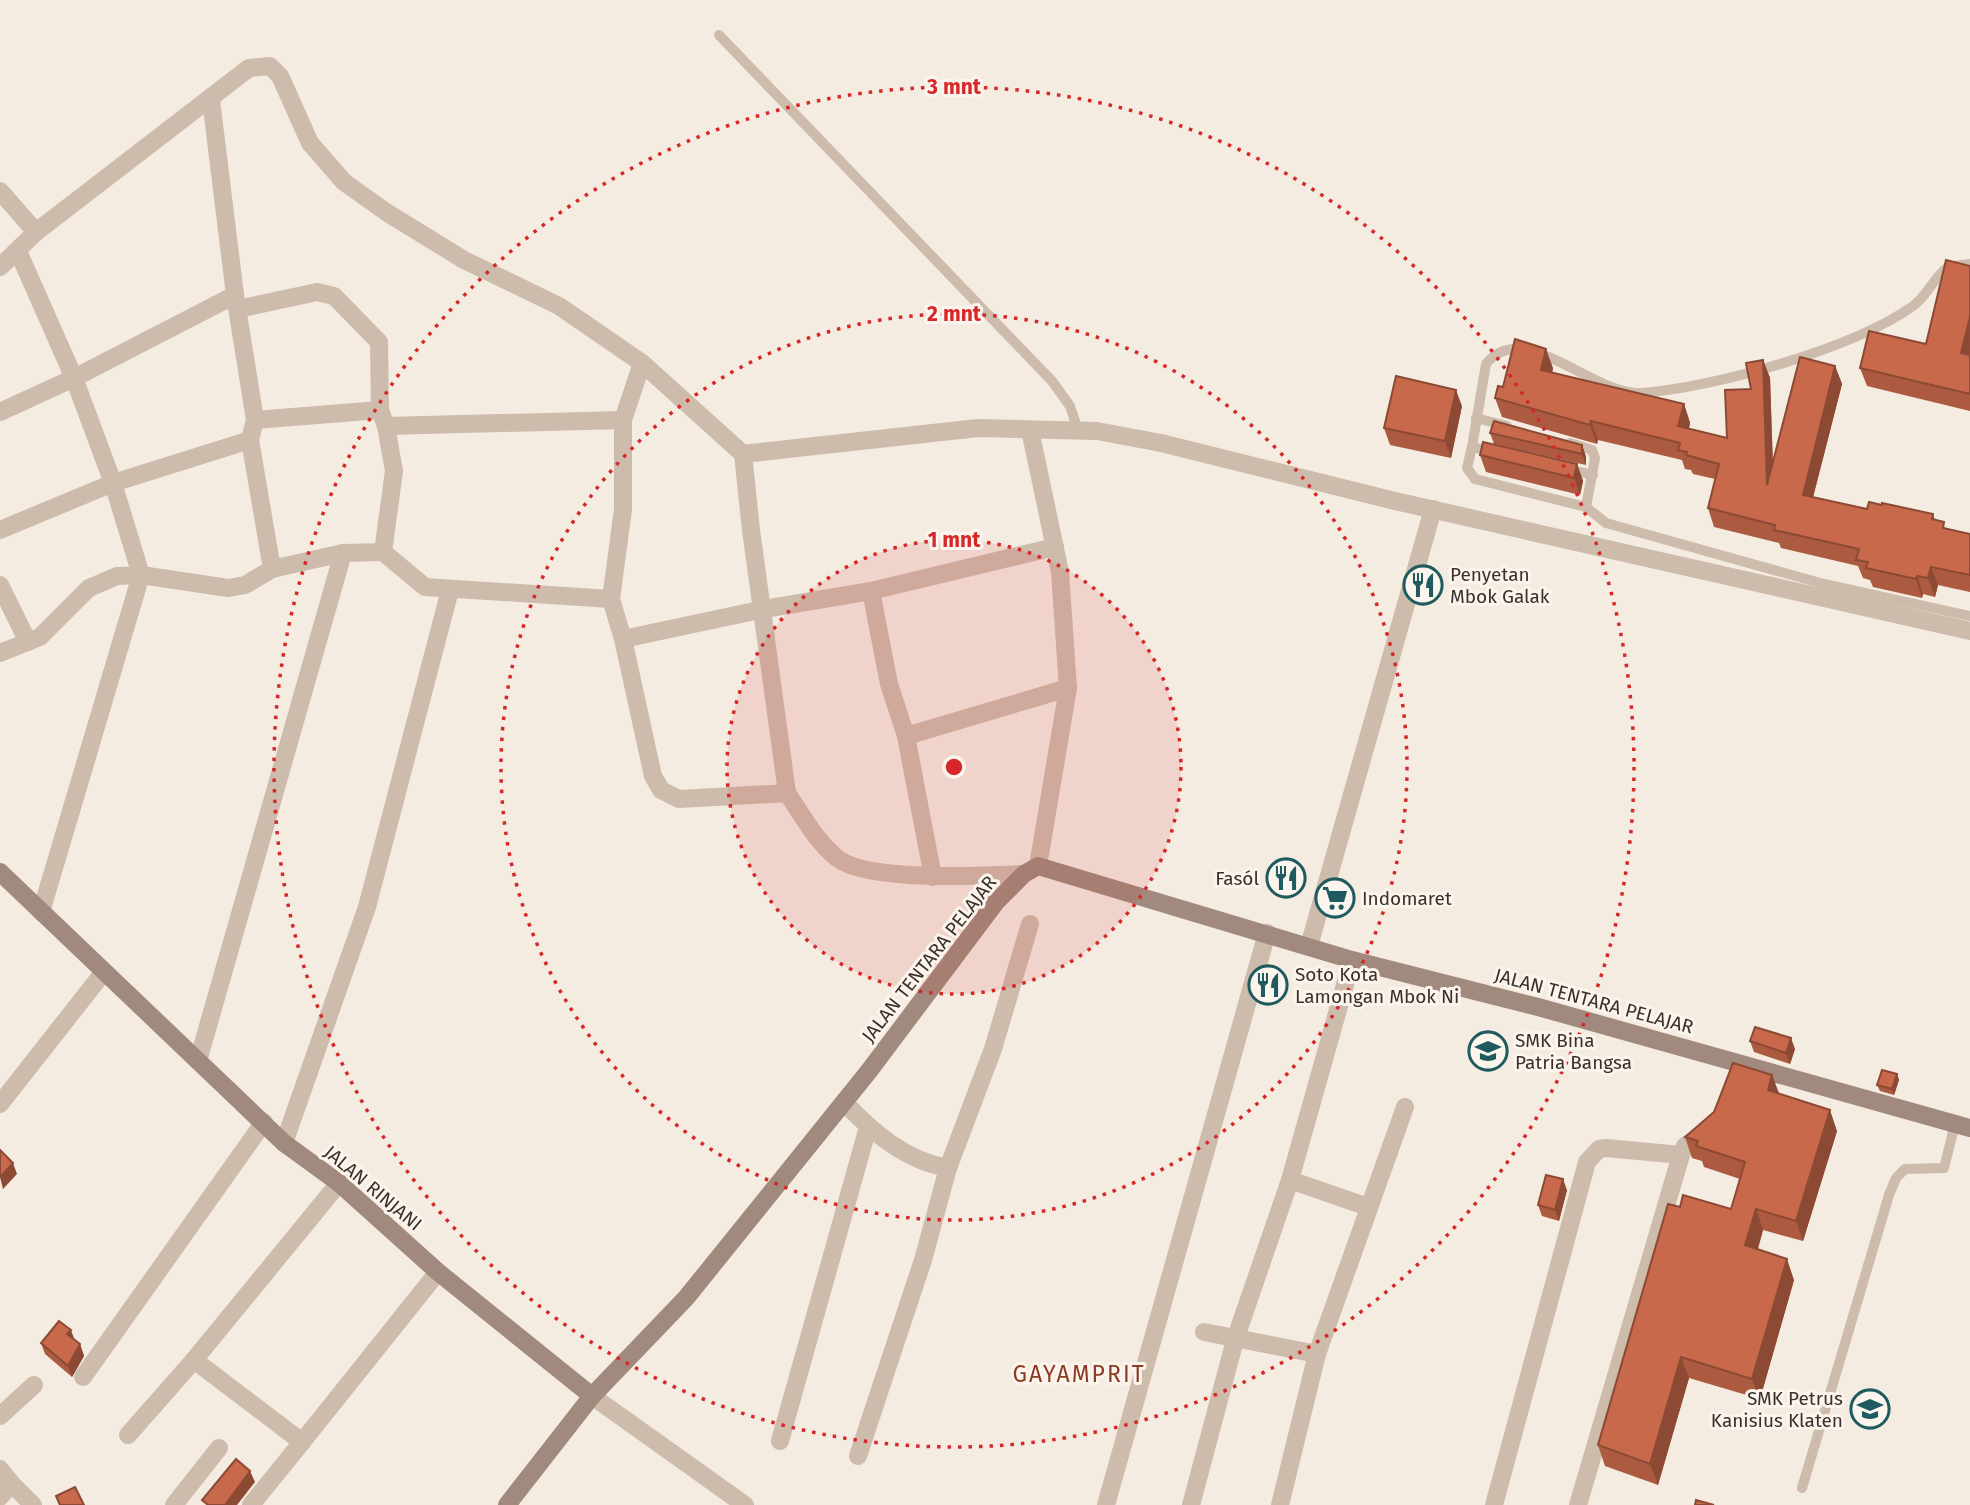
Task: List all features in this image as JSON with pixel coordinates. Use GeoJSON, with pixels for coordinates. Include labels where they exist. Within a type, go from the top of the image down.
{"type":"FeatureCollection","features":[{"type":"Feature","properties":{"kind":"main road","name":"JALAN TENTARA PELAJAR"},"geometry":{"type":"LineString","coordinates":[[507,1505],[592,1396],[686,1298],[844,1102],[996,902],[1031,870],[1963,1126]]}},
{"type":"Feature","properties":{"kind":"main road","name":"JALAN RINJANI"},"geometry":{"type":"LineString","coordinates":[[0,872],[284,1143],[339,1183],[438,1272],[592,1396]]}},
{"type":"Feature","properties":{"kind":"street"},"geometry":{"type":"LineString","coordinates":[[0,267],[36,232],[212,100],[248,68],[270,66],[280,76],[310,143],[344,181],[386,212],[464,260],[559,306],[642,363],[743,454],[787,793],[810,828],[838,859],[861,868],[933,877],[1031,870],[1068,688],[1060,572],[1030,430]]}},
{"type":"Feature","properties":{"kind":"street"},"geometry":{"type":"LineString","coordinates":[[212,100],[237,302],[255,420],[250,440],[272,569]]}},
{"type":"Feature","properties":{"kind":"street"},"geometry":{"type":"LineString","coordinates":[[0,191],[36,232]]}},
{"type":"Feature","properties":{"kind":"street"},"geometry":{"type":"LineString","coordinates":[[18,251],[74,378],[113,483],[141,575],[41,912]]}},
{"type":"Feature","properties":{"kind":"street"},"geometry":{"type":"LineString","coordinates":[[0,412],[237,302],[317,292],[334,296],[380,342],[383,418],[394,471],[383,552]]}},
{"type":"Feature","properties":{"kind":"street"},"geometry":{"type":"LineString","coordinates":[[642,363],[623,420],[623,509],[611,599],[623,639],[653,776],[661,790],[679,799],[787,793]]}},
{"type":"Feature","properties":{"kind":"street"},"geometry":{"type":"LineString","coordinates":[[255,420],[623,420]]}},
{"type":"Feature","properties":{"kind":"street"},"geometry":{"type":"LineString","coordinates":[[743,454],[978,428],[1078,430],[1161,443],[1433,509],[1970,631]]}},
{"type":"Feature","properties":{"kind":"street"},"geometry":{"type":"LineString","coordinates":[[0,530],[113,483],[250,440]]}},
{"type":"Feature","properties":{"kind":"street"},"geometry":{"type":"LineString","coordinates":[[1309,946],[1433,509]]}},
{"type":"Feature","properties":{"kind":"street"},"geometry":{"type":"LineString","coordinates":[[623,639],[764,609],[870,592],[1055,547]]}},
{"type":"Feature","properties":{"kind":"street"},"geometry":{"type":"LineString","coordinates":[[0,653],[40,637],[89,588],[117,576],[141,575],[228,588],[245,585],[272,569],[343,553],[383,552],[425,587],[611,599]]}},
{"type":"Feature","properties":{"kind":"street"},"geometry":{"type":"LineString","coordinates":[[198,1061],[343,553]]}},
{"type":"Feature","properties":{"kind":"street"},"geometry":{"type":"LineString","coordinates":[[0,585],[28,642]]}},
{"type":"Feature","properties":{"kind":"street"},"geometry":{"type":"LineString","coordinates":[[284,1143],[367,907],[450,590]]}},
{"type":"Feature","properties":{"kind":"street"},"geometry":{"type":"LineString","coordinates":[[870,592],[889,684],[906,736],[933,877]]}},
{"type":"Feature","properties":{"kind":"street"},"geometry":{"type":"LineString","coordinates":[[906,736],[1068,688]]}},
{"type":"Feature","properties":{"kind":"street"},"geometry":{"type":"LineString","coordinates":[[858,1456],[923,1260],[948,1168],[993,1049],[1030,924]]}},
{"type":"Feature","properties":{"kind":"street"},"geometry":{"type":"LineString","coordinates":[[1106,1505],[1267,933]]}},
{"type":"Feature","properties":{"kind":"street"},"geometry":{"type":"LineString","coordinates":[[1191,1505],[1235,1340],[1290,1180],[1352,960]]}},
{"type":"Feature","properties":{"kind":"street"},"geometry":{"type":"LineString","coordinates":[[0,1104],[101,971]]}},
{"type":"Feature","properties":{"kind":"street"},"geometry":{"type":"LineString","coordinates":[[1728,1084],[1737,1062]]}},
{"type":"Feature","properties":{"kind":"street"},"geometry":{"type":"LineString","coordinates":[[844,1102],[868,1127],[919,1161],[948,1168]]}},
{"type":"Feature","properties":{"kind":"street"},"geometry":{"type":"LineString","coordinates":[[1280,1505],[1317,1354],[1405,1107]]}},
{"type":"Feature","properties":{"kind":"street"},"geometry":{"type":"LineString","coordinates":[[1578,1505],[1681,1155],[1685,1146],[1710,1128],[1716,1118]]}},
{"type":"Feature","properties":{"kind":"street"},"geometry":{"type":"LineString","coordinates":[[83,1377],[264,1122]]}},
{"type":"Feature","properties":{"kind":"street"},"geometry":{"type":"LineString","coordinates":[[780,1441],[868,1127]]}},
{"type":"Feature","properties":{"kind":"street"},"geometry":{"type":"LineString","coordinates":[[1494,1505],[1587,1161],[1599,1149],[1606,1148],[1681,1155]]}},
{"type":"Feature","properties":{"kind":"street"},"geometry":{"type":"LineString","coordinates":[[1290,1180],[1368,1207]]}},
{"type":"Feature","properties":{"kind":"street"},"geometry":{"type":"LineString","coordinates":[[128,1434],[194,1360],[339,1183]]}},
{"type":"Feature","properties":{"kind":"street"},"geometry":{"type":"LineString","coordinates":[[251,1505],[438,1272]]}},
{"type":"Feature","properties":{"kind":"street"},"geometry":{"type":"LineString","coordinates":[[1203,1332],[1317,1354]]}},
{"type":"Feature","properties":{"kind":"street"},"geometry":{"type":"LineString","coordinates":[[194,1360],[302,1441]]}},
{"type":"Feature","properties":{"kind":"street"},"geometry":{"type":"LineString","coordinates":[[0,1416],[34,1385]]}},
{"type":"Feature","properties":{"kind":"street","name":"JALAN RINJANI"},"geometry":{"type":"LineString","coordinates":[[592,1396],[745,1505]]}},
{"type":"Feature","properties":{"kind":"street"},"geometry":{"type":"LineString","coordinates":[[174,1505],[219,1448]]}},
{"type":"Feature","properties":{"kind":"street"},"geometry":{"type":"LineString","coordinates":[[0,1469],[6,1490],[33,1505]]}},
{"type":"Feature","properties":{"kind":"lane"},"geometry":{"type":"LineString","coordinates":[[719,35],[1052,382],[1070,406],[1078,430]]}},
{"type":"Feature","properties":{"kind":"lane"},"geometry":{"type":"LineString","coordinates":[[1970,264],[1958,264],[1940,272],[1916,304],[1886,323],[1836,344],[1688,388],[1619,392],[1589,380],[1562,361],[1512,348],[1492,356],[1486,364],[1467,468],[1475,479],[1586,507],[1606,523],[1824,583],[1970,616]]}},
{"type":"Feature","properties":{"kind":"lane"},"geometry":{"type":"LineString","coordinates":[[1476,418],[1513,428]]}},
{"type":"Feature","properties":{"kind":"lane"},"geometry":{"type":"LineString","coordinates":[[1563,441],[1592,450],[1595,458],[1586,507]]}},
{"type":"Feature","properties":{"kind":"lane"},"geometry":{"type":"LineString","coordinates":[[1472,447],[1512,456]]}},
{"type":"Feature","properties":{"kind":"lane"},"geometry":{"type":"LineString","coordinates":[[1552,466],[1592,475]]}},
{"type":"Feature","properties":{"kind":"lane"},"geometry":{"type":"LineString","coordinates":[[1802,1488],[1896,1178],[1905,1169],[1944,1168],[1963,1126]]}},
{"type":"Feature","properties":{"kind":"building"},"geometry":{"type":"Polygon","coordinates":[[[1946,260],[1970,266],[1970,317],[1961,353],[1970,355],[1970,394],[1860,368],[1869,331],[1926,344],[1946,260]]]}},
{"type":"Feature","properties":{"kind":"building"},"geometry":{"type":"Polygon","coordinates":[[[1515,339],[1546,349],[1541,370],[1684,404],[1678,426],[1727,438],[1725,390],[1751,389],[1746,363],[1763,360],[1767,485],[1800,357],[1835,366],[1803,495],[1867,509],[1869,502],[1933,514],[1932,519],[1944,522],[1943,528],[1970,534],[1970,575],[1931,567],[1928,578],[1917,576],[1916,579],[1866,568],[1868,562],[1856,560],[1859,549],[1774,530],[1775,525],[1708,508],[1719,464],[1686,455],[1687,452],[1678,450],[1680,443],[1591,421],[1590,425],[1495,398],[1498,386],[1503,387],[1515,339]]]}},
{"type":"Feature","properties":{"kind":"building"},"geometry":{"type":"Polygon","coordinates":[[[1396,376],[1456,390],[1445,441],[1384,428],[1396,376]]]}},
{"type":"Feature","properties":{"kind":"building"},"geometry":{"type":"Polygon","coordinates":[[[1494,421],[1582,445],[1582,454],[1490,433],[1494,421]]]}},
{"type":"Feature","properties":{"kind":"building"},"geometry":{"type":"Polygon","coordinates":[[[1483,442],[1577,464],[1574,478],[1480,455],[1483,442]]]}},
{"type":"Feature","properties":{"kind":"building"},"geometry":{"type":"Polygon","coordinates":[[[1755,1027],[1791,1038],[1786,1053],[1750,1041],[1755,1027]]]}},
{"type":"Feature","properties":{"kind":"building"},"geometry":{"type":"Polygon","coordinates":[[[1733,1063],[1772,1075],[1768,1090],[1830,1110],[1796,1221],[1756,1209],[1745,1245],[1787,1259],[1752,1379],[1681,1357],[1650,1464],[1598,1445],[1668,1204],[1680,1207],[1683,1195],[1731,1209],[1745,1162],[1696,1146],[1698,1141],[1685,1137],[1714,1112],[1733,1063]]]}},
{"type":"Feature","properties":{"kind":"building"},"geometry":{"type":"Polygon","coordinates":[[[1882,1070],[1897,1074],[1892,1089],[1877,1085],[1882,1070]]]}},
{"type":"Feature","properties":{"kind":"building"},"geometry":{"type":"Polygon","coordinates":[[[0,1150],[13,1163],[0,1177],[0,1150]]]}},
{"type":"Feature","properties":{"kind":"building"},"geometry":{"type":"Polygon","coordinates":[[[1546,1175],[1563,1179],[1555,1210],[1538,1205],[1546,1175]]]}},
{"type":"Feature","properties":{"kind":"building"},"geometry":{"type":"Polygon","coordinates":[[[59,1321],[71,1330],[67,1334],[80,1344],[68,1366],[41,1343],[59,1321]]]}},
{"type":"Feature","properties":{"kind":"building"},"geometry":{"type":"Polygon","coordinates":[[[236,1459],[250,1471],[225,1505],[208,1505],[202,1500],[236,1459]]]}},
{"type":"Feature","properties":{"kind":"building"},"geometry":{"type":"Polygon","coordinates":[[[75,1487],[84,1505],[60,1505],[56,1496],[75,1487]]]}},
{"type":"Feature","properties":{"kind":"building"},"geometry":{"type":"Polygon","coordinates":[[[1696,1500],[1714,1505],[1695,1505],[1696,1500]]]}},
{"type":"Feature","properties":{"kind":"place","name":"Penyetan Mbok Galak"},"geometry":{"type":"Point","coordinates":[1423,585]}},
{"type":"Feature","properties":{"kind":"place","name":"Fasól"},"geometry":{"type":"Point","coordinates":[1286,878]}},
{"type":"Feature","properties":{"kind":"place","name":"Indomaret"},"geometry":{"type":"Point","coordinates":[1335,898]}},
{"type":"Feature","properties":{"kind":"place","name":"Soto Kota Lamongan Mbok Ni"},"geometry":{"type":"Point","coordinates":[1268,985]}},
{"type":"Feature","properties":{"kind":"place","name":"SMK Bina Patria Bangsa"},"geometry":{"type":"Point","coordinates":[1488,1051]}},
{"type":"Feature","properties":{"kind":"place","name":"SMK Petrus Kanisius Klaten"},"geometry":{"type":"Point","coordinates":[1870,1409]}},
{"type":"Feature","properties":{"kind":"district","name":"GAYAMPRIT"},"geometry":{"type":"Point","coordinates":[1079,1374]}}]}
